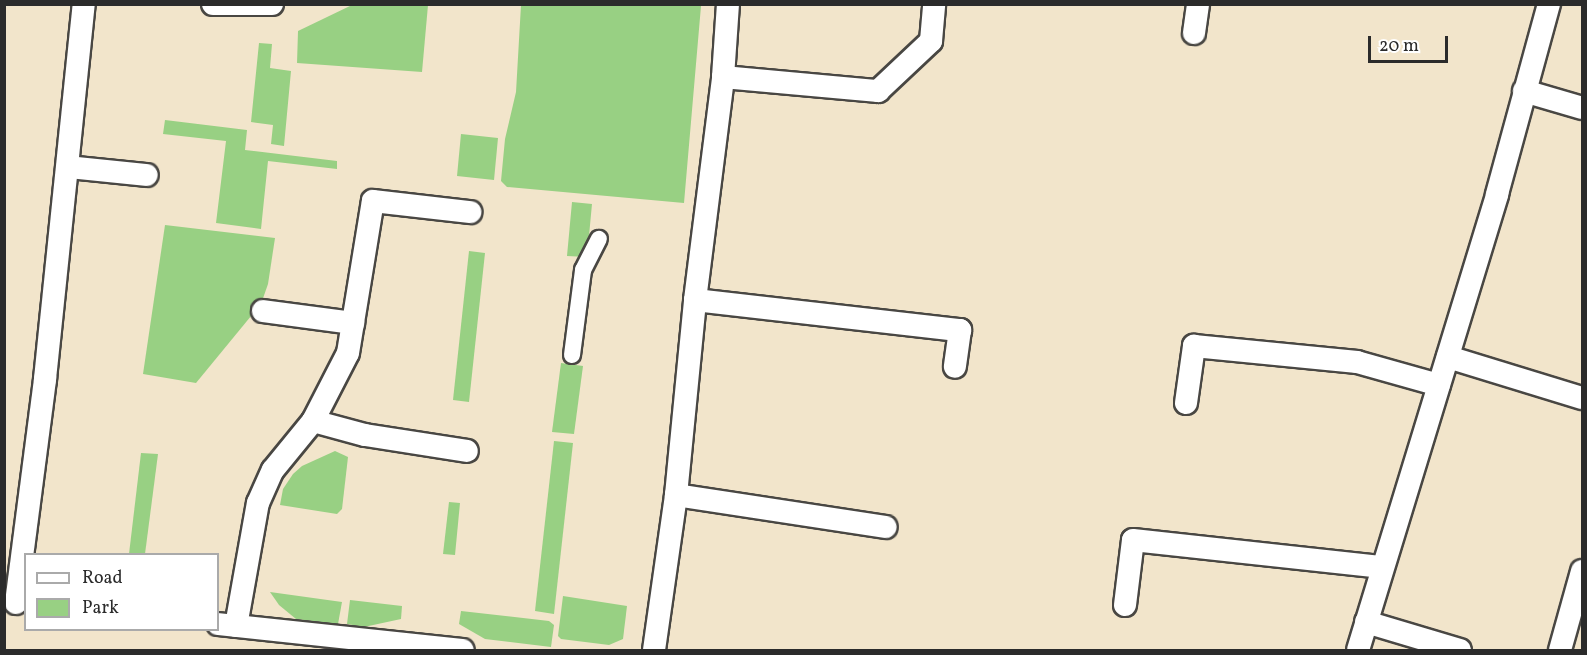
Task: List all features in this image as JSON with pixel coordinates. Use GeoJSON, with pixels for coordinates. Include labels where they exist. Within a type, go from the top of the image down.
{"type":"FeatureCollection","features":[{"type":"Feature","properties":{"kind":"street"},"geometry":{"type":"LineString","coordinates":[[15,603],[45,379],[84,4]]}},
{"type":"Feature","properties":{"kind":"street"},"geometry":{"type":"LineString","coordinates":[[227,5],[272,4]]}},
{"type":"Feature","properties":{"kind":"street"},"geometry":{"type":"LineString","coordinates":[[654,651],[676,495],[695,300],[723,77],[728,4]]}},
{"type":"Feature","properties":{"kind":"street"},"geometry":{"type":"LineString","coordinates":[[723,77],[878,90],[931,41],[934,4]]}},
{"type":"Feature","properties":{"kind":"street"},"geometry":{"type":"LineString","coordinates":[[1194,33],[1198,4]]}},
{"type":"Feature","properties":{"kind":"street"},"geometry":{"type":"LineString","coordinates":[[1358,651],[1497,194],[1549,4]]}},
{"type":"Feature","properties":{"kind":"street"},"geometry":{"type":"LineString","coordinates":[[1524,91],[1582,108]]}},
{"type":"Feature","properties":{"kind":"street"},"geometry":{"type":"LineString","coordinates":[[68,167],[147,175]]}},
{"type":"Feature","properties":{"kind":"street"},"geometry":{"type":"LineString","coordinates":[[462,651],[227,625],[258,503],[273,470],[313,421],[348,352],[373,201],[470,212]]}},
{"type":"Feature","properties":{"kind":"street"},"geometry":{"type":"LineString","coordinates":[[572,355],[583,270],[599,239]]}},
{"type":"Feature","properties":{"kind":"street"},"geometry":{"type":"LineString","coordinates":[[695,300],[960,330],[955,367]]}},
{"type":"Feature","properties":{"kind":"street"},"geometry":{"type":"LineString","coordinates":[[263,311],[353,323]]}},
{"type":"Feature","properties":{"kind":"street"},"geometry":{"type":"LineString","coordinates":[[1186,404],[1194,346],[1357,362],[1439,385]]}},
{"type":"Feature","properties":{"kind":"street"},"geometry":{"type":"LineString","coordinates":[[1448,357],[1582,398]]}},
{"type":"Feature","properties":{"kind":"street"},"geometry":{"type":"LineString","coordinates":[[313,421],[365,435],[467,451]]}},
{"type":"Feature","properties":{"kind":"street"},"geometry":{"type":"LineString","coordinates":[[676,495],[886,527]]}},
{"type":"Feature","properties":{"kind":"street"},"geometry":{"type":"LineString","coordinates":[[1125,605],[1133,540],[1383,567]]}},
{"type":"Feature","properties":{"kind":"street"},"geometry":{"type":"LineString","coordinates":[[1560,651],[1582,571]]}},
{"type":"Feature","properties":{"kind":"street"},"geometry":{"type":"LineString","coordinates":[[1366,622],[1460,651]]}},
{"type":"Feature","properties":{"kind":"green space"},"geometry":{"type":"Polygon","coordinates":[[[352,5],[428,5],[422,72],[297,63],[298,31],[352,5]]]}},
{"type":"Feature","properties":{"kind":"green space"},"geometry":{"type":"Polygon","coordinates":[[[521,5],[701,6],[684,203],[507,187],[501,181],[505,139],[516,92],[521,5]]]}},
{"type":"Feature","properties":{"kind":"green space"},"geometry":{"type":"Polygon","coordinates":[[[259,43],[272,44],[270,68],[291,71],[284,146],[271,144],[273,125],[251,122],[259,43]]]}},
{"type":"Feature","properties":{"kind":"green space"},"geometry":{"type":"Polygon","coordinates":[[[165,120],[247,130],[245,150],[337,161],[337,169],[268,161],[261,229],[216,223],[226,141],[163,134],[165,120]]]}},
{"type":"Feature","properties":{"kind":"green space"},"geometry":{"type":"Polygon","coordinates":[[[461,134],[498,138],[494,180],[457,176],[461,134]]]}},
{"type":"Feature","properties":{"kind":"green space"},"geometry":{"type":"Polygon","coordinates":[[[572,202],[592,204],[587,257],[567,256],[572,202]]]}},
{"type":"Feature","properties":{"kind":"green space"},"geometry":{"type":"Polygon","coordinates":[[[165,225],[275,238],[268,284],[261,304],[196,383],[143,374],[165,225]]]}},
{"type":"Feature","properties":{"kind":"green space"},"geometry":{"type":"Polygon","coordinates":[[[469,251],[485,253],[469,402],[453,400],[469,251]]]}},
{"type":"Feature","properties":{"kind":"green space"},"geometry":{"type":"Polygon","coordinates":[[[561,363],[583,366],[574,434],[552,432],[561,363]]]}},
{"type":"Feature","properties":{"kind":"green space"},"geometry":{"type":"Polygon","coordinates":[[[554,441],[573,443],[554,614],[535,611],[554,441]]]}},
{"type":"Feature","properties":{"kind":"green space"},"geometry":{"type":"Polygon","coordinates":[[[335,451],[348,457],[342,509],[337,514],[280,505],[283,489],[293,474],[302,466],[335,451]]]}},
{"type":"Feature","properties":{"kind":"green space"},"geometry":{"type":"Polygon","coordinates":[[[141,453],[158,454],[145,553],[129,553],[141,453]]]}},
{"type":"Feature","properties":{"kind":"green space"},"geometry":{"type":"Polygon","coordinates":[[[449,502],[460,503],[455,555],[443,554],[449,502]]]}},
{"type":"Feature","properties":{"kind":"green space"},"geometry":{"type":"Polygon","coordinates":[[[270,592],[342,602],[338,624],[296,619],[279,605],[270,592]]]}},
{"type":"Feature","properties":{"kind":"green space"},"geometry":{"type":"Polygon","coordinates":[[[563,596],[627,606],[623,639],[609,645],[561,639],[558,636],[563,596]]]}},
{"type":"Feature","properties":{"kind":"green space"},"geometry":{"type":"Polygon","coordinates":[[[350,600],[402,606],[401,619],[364,627],[347,624],[350,600]]]}},
{"type":"Feature","properties":{"kind":"green space"},"geometry":{"type":"Polygon","coordinates":[[[461,611],[549,621],[554,625],[551,647],[485,639],[459,624],[461,611]]]}}]}
